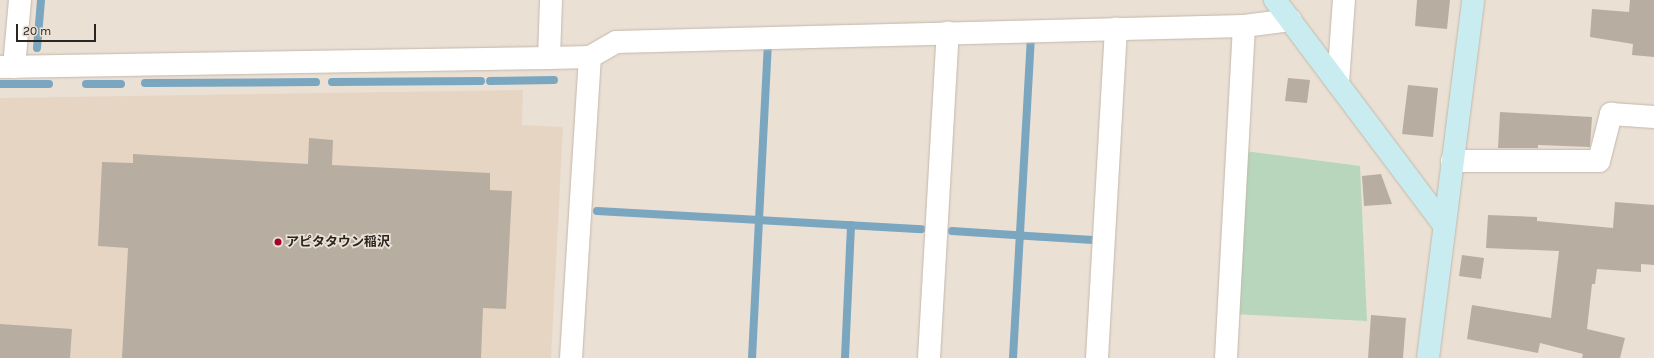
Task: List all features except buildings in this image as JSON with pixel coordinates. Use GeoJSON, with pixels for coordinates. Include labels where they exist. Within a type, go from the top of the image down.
{"type":"FeatureCollection","features":[{"type":"Feature","properties":{"kind":"street"},"geometry":{"type":"LineString","coordinates":[[20,0],[7,67],[549,58],[590,56],[616,42],[1244,26],[1291,20]]}},
{"type":"Feature","properties":{"kind":"street"},"geometry":{"type":"LineString","coordinates":[[549,58],[551,0]]}},
{"type":"Feature","properties":{"kind":"street"},"geometry":{"type":"LineString","coordinates":[[1275,0],[1444,225]]}},
{"type":"Feature","properties":{"kind":"street"},"geometry":{"type":"LineString","coordinates":[[1338,83],[1344,0]]}},
{"type":"Feature","properties":{"kind":"street"},"geometry":{"type":"LineString","coordinates":[[1428,358],[1472,0]]}},
{"type":"Feature","properties":{"kind":"street"},"geometry":{"type":"LineString","coordinates":[[1226,358],[1244,26]]}},
{"type":"Feature","properties":{"kind":"street"},"geometry":{"type":"LineString","coordinates":[[1098,358],[1116,29]]}},
{"type":"Feature","properties":{"kind":"street"},"geometry":{"type":"LineString","coordinates":[[929,358],[948,33]]}},
{"type":"Feature","properties":{"kind":"street"},"geometry":{"type":"LineString","coordinates":[[571,358],[590,56]]}},
{"type":"Feature","properties":{"kind":"street"},"geometry":{"type":"LineString","coordinates":[[1452,161],[1599,161],[1611,114],[1654,117]]}},
{"type":"Feature","properties":{"kind":"shaded area","name":"アピタタウン稲沢"},"geometry":{"type":"Polygon","coordinates":[[[523,90],[522,125],[563,127],[551,358],[0,358],[0,98],[523,90]]]}},
{"type":"Feature","properties":{"kind":"green space"},"geometry":{"type":"Polygon","coordinates":[[[1244,151],[1360,166],[1367,321],[1234,314],[1244,151]]]}},
{"type":"Feature","properties":{"kind":"waterway"},"geometry":{"type":"LineString","coordinates":[[37,48],[41,0]]}},
{"type":"Feature","properties":{"kind":"waterway"},"geometry":{"type":"LineString","coordinates":[[1013,358],[1031,37]]}},
{"type":"Feature","properties":{"kind":"waterway"},"geometry":{"type":"LineString","coordinates":[[752,358],[768,46]]}},
{"type":"Feature","properties":{"kind":"waterway"},"geometry":{"type":"LineString","coordinates":[[490,81],[554,80]]}},
{"type":"Feature","properties":{"kind":"waterway"},"geometry":{"type":"LineString","coordinates":[[332,82],[481,81]]}},
{"type":"Feature","properties":{"kind":"waterway"},"geometry":{"type":"LineString","coordinates":[[145,83],[316,82]]}},
{"type":"Feature","properties":{"kind":"waterway"},"geometry":{"type":"LineString","coordinates":[[0,84],[49,84]]}},
{"type":"Feature","properties":{"kind":"waterway"},"geometry":{"type":"LineString","coordinates":[[86,84],[121,84]]}},
{"type":"Feature","properties":{"kind":"waterway"},"geometry":{"type":"LineString","coordinates":[[597,211],[922,229]]}},
{"type":"Feature","properties":{"kind":"waterway"},"geometry":{"type":"LineString","coordinates":[[845,358],[851,225]]}},
{"type":"Feature","properties":{"kind":"waterway"},"geometry":{"type":"LineString","coordinates":[[952,231],[1093,240]]}},
{"type":"Feature","properties":{"kind":"place","name":"アピタタウン稲沢"},"geometry":{"type":"Point","coordinates":[278,242]}}]}
